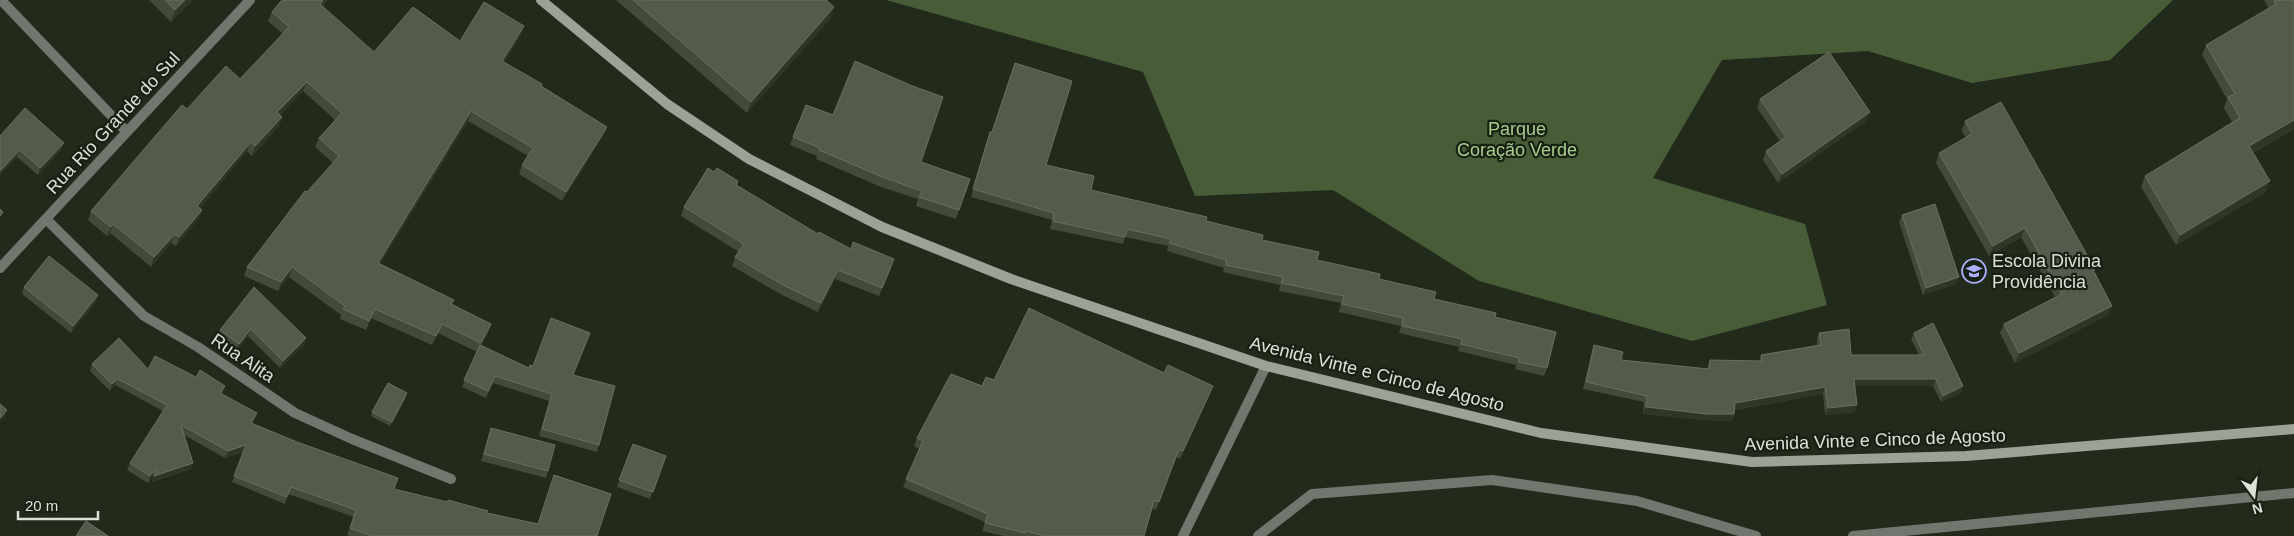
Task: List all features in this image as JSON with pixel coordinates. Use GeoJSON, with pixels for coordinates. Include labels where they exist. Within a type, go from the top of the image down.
{"type":"FeatureCollection","features":[{"type":"Feature","properties":{"kind":"main road","name":"Avenida Vinte e Cinco de Agosto"},"geometry":{"type":"LineString","coordinates":[[541,0],[667,104],[749,159],[882,227],[1011,279],[1266,366],[1541,433],[1752,462],[1966,456],[2294,429]]}},
{"type":"Feature","properties":{"kind":"street"},"geometry":{"type":"LineString","coordinates":[[0,0],[127,132]]}},
{"type":"Feature","properties":{"kind":"street","name":"Rua Rio Grande do Sul"},"geometry":{"type":"LineString","coordinates":[[0,268],[250,0]]}},
{"type":"Feature","properties":{"kind":"street","name":"Rua Alita"},"geometry":{"type":"LineString","coordinates":[[46,219],[144,316],[198,347],[295,413],[352,439],[451,479]]}},
{"type":"Feature","properties":{"kind":"street"},"geometry":{"type":"LineString","coordinates":[[1182,536],[1266,366]]}},
{"type":"Feature","properties":{"kind":"street"},"geometry":{"type":"LineString","coordinates":[[1258,536],[1312,494],[1492,480],[1637,501],[1756,536]]}},
{"type":"Feature","properties":{"kind":"street"},"geometry":{"type":"LineString","coordinates":[[1852,536],[2294,493]]}},
{"type":"Feature","properties":{"kind":"green space","name":"Parque Coração Verde"},"geometry":{"type":"Polygon","coordinates":[[[886,0],[2173,0],[2110,60],[1972,83],[1868,51],[1722,60],[1653,178],[1805,224],[1827,305],[1692,341],[1479,281],[1333,190],[1195,196],[1143,72],[886,0]]]}},
{"type":"Feature","properties":{"kind":"building"},"geometry":{"type":"Polygon","coordinates":[[[165,0],[185,0],[175,10],[165,0]]]}},
{"type":"Feature","properties":{"kind":"building"},"geometry":{"type":"Polygon","coordinates":[[[282,0],[323,0],[320,4],[374,52],[413,7],[460,41],[484,2],[524,26],[502,61],[542,84],[541,86],[607,127],[566,192],[522,165],[533,148],[471,111],[378,263],[454,300],[451,304],[491,324],[481,343],[442,324],[436,336],[375,309],[369,321],[343,309],[345,306],[292,267],[281,282],[247,267],[305,191],[307,192],[339,156],[319,138],[342,113],[307,82],[277,112],[282,117],[255,146],[251,142],[197,206],[202,210],[179,237],[175,234],[154,257],[113,224],[111,227],[91,211],[182,105],[187,109],[226,66],[240,79],[289,27],[272,12],[282,0]]]}},
{"type":"Feature","properties":{"kind":"building"},"geometry":{"type":"Polygon","coordinates":[[[633,0],[826,0],[834,7],[751,102],[633,0]]]}},
{"type":"Feature","properties":{"kind":"building"},"geometry":{"type":"Polygon","coordinates":[[[2274,0],[2294,0],[2294,120],[2249,146],[2270,181],[2180,235],[2145,176],[2240,118],[2228,97],[2235,94],[2206,45],[2276,4],[2274,0]]]}},
{"type":"Feature","properties":{"kind":"building"},"geometry":{"type":"Polygon","coordinates":[[[1829,52],[1870,112],[1782,174],[1766,151],[1786,137],[1760,99],[1829,52]]]}},
{"type":"Feature","properties":{"kind":"building"},"geometry":{"type":"Polygon","coordinates":[[[855,61],[943,97],[921,162],[970,179],[959,210],[919,197],[922,191],[885,178],[793,137],[806,105],[833,115],[855,61]]]}},
{"type":"Feature","properties":{"kind":"building"},"geometry":{"type":"Polygon","coordinates":[[[1015,63],[1072,81],[1046,165],[1094,176],[1091,190],[1207,217],[1206,221],[1263,235],[1262,240],[1319,252],[1317,260],[1380,274],[1379,279],[1436,292],[1434,299],[1496,313],[1495,317],[1556,332],[1547,368],[1518,362],[1519,358],[1461,344],[1462,339],[1402,326],[1403,318],[1342,304],[1344,296],[1281,283],[1283,277],[1226,265],[1226,260],[1169,243],[1171,239],[1127,229],[1125,237],[1053,221],[1054,213],[973,189],[990,132],[992,132],[1015,63]]]}},
{"type":"Feature","properties":{"kind":"building"},"geometry":{"type":"Polygon","coordinates":[[[2001,102],[2095,269],[2093,270],[2112,306],[2019,353],[2004,324],[2062,294],[2025,228],[1993,246],[1939,153],[1972,134],[1965,121],[2001,102]]]}},
{"type":"Feature","properties":{"kind":"building"},"geometry":{"type":"Polygon","coordinates":[[[25,108],[64,143],[40,168],[20,150],[0,171],[0,136],[25,108]]]}},
{"type":"Feature","properties":{"kind":"building"},"geometry":{"type":"Polygon","coordinates":[[[708,168],[714,172],[717,168],[738,181],[736,185],[818,234],[819,232],[851,249],[853,242],[894,259],[882,288],[838,270],[821,303],[785,286],[735,257],[744,244],[684,207],[708,168]]]}},
{"type":"Feature","properties":{"kind":"building"},"geometry":{"type":"Polygon","coordinates":[[[1935,204],[1959,277],[1926,288],[1902,215],[1935,204]]]}},
{"type":"Feature","properties":{"kind":"building"},"geometry":{"type":"Polygon","coordinates":[[[49,256],[98,295],[73,326],[24,287],[49,256]]]}},
{"type":"Feature","properties":{"kind":"building"},"geometry":{"type":"Polygon","coordinates":[[[254,287],[306,338],[283,361],[251,329],[239,344],[220,330],[254,287]]]}},
{"type":"Feature","properties":{"kind":"building"},"geometry":{"type":"Polygon","coordinates":[[[1029,308],[1164,373],[1168,365],[1213,386],[1183,451],[1179,449],[1159,502],[1154,500],[1144,536],[1044,536],[1026,531],[1025,533],[985,523],[988,514],[906,479],[923,441],[917,438],[951,374],[982,386],[986,377],[994,380],[1029,308]]]}},
{"type":"Feature","properties":{"kind":"building"},"geometry":{"type":"Polygon","coordinates":[[[551,318],[590,333],[573,375],[615,386],[599,445],[542,429],[552,394],[495,376],[488,391],[464,380],[480,345],[529,368],[530,365],[533,366],[551,318]]]}},
{"type":"Feature","properties":{"kind":"building"},"geometry":{"type":"Polygon","coordinates":[[[1933,323],[1963,386],[1943,396],[1936,379],[1854,379],[1857,405],[1828,408],[1825,387],[1735,403],[1734,414],[1707,414],[1646,407],[1647,396],[1586,382],[1594,345],[1623,352],[1621,360],[1709,369],[1710,360],[1762,361],[1761,355],[1821,345],[1819,333],[1849,329],[1851,355],[1924,355],[1914,333],[1933,323]]]}},
{"type":"Feature","properties":{"kind":"building"},"geometry":{"type":"Polygon","coordinates":[[[119,338],[148,369],[155,356],[196,377],[200,370],[225,386],[220,393],[257,413],[251,423],[297,442],[398,478],[394,489],[447,502],[448,500],[488,511],[487,513],[538,524],[554,475],[611,494],[597,536],[372,536],[350,528],[356,510],[291,487],[287,497],[234,476],[246,445],[228,451],[181,425],[193,463],[154,476],[156,468],[150,476],[130,463],[167,405],[118,379],[112,384],[92,364],[119,338]]]}},
{"type":"Feature","properties":{"kind":"building"},"geometry":{"type":"Polygon","coordinates":[[[388,383],[407,393],[392,422],[372,412],[388,383]]]}},
{"type":"Feature","properties":{"kind":"building"},"geometry":{"type":"Polygon","coordinates":[[[0,404],[7,410],[0,418],[0,404]]]}},
{"type":"Feature","properties":{"kind":"building"},"geometry":{"type":"Polygon","coordinates":[[[491,428],[555,445],[548,471],[484,454],[491,428]]]}},
{"type":"Feature","properties":{"kind":"building"},"geometry":{"type":"Polygon","coordinates":[[[633,444],[666,456],[653,492],[619,480],[633,444]]]}},
{"type":"Feature","properties":{"kind":"building"},"geometry":{"type":"Polygon","coordinates":[[[86,521],[108,536],[76,536],[86,521]]]}},
{"type":"Feature","properties":{"kind":"place","name":"Escola Divina Providência"},"geometry":{"type":"Point","coordinates":[1974,271]}}]}
